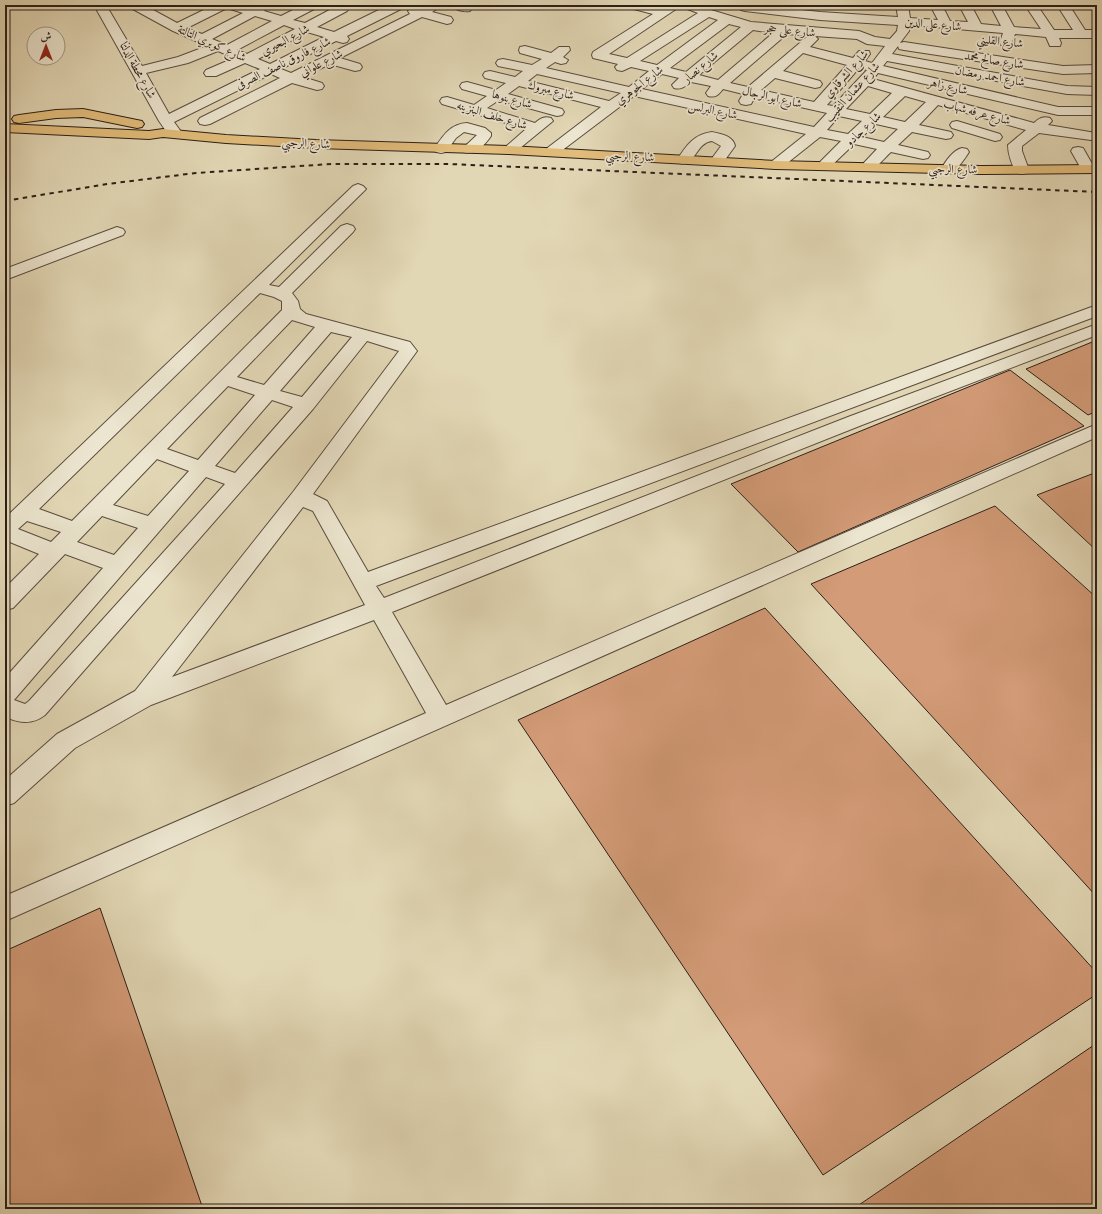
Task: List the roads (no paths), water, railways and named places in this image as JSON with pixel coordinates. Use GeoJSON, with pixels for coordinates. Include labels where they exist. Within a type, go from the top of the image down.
{"type":"FeatureCollection","features":[{"type":"Feature","properties":{"kind":"main road","name":"شارع الرجبي"},"geometry":{"type":"LineString","coordinates":[[7,124],[149,135],[168,130],[293,142],[441,149],[509,150],[776,165],[1022,170],[1092,169]]}},
{"type":"Feature","properties":{"kind":"street","name":"شارع محطة الدلتا"},"geometry":{"type":"LineString","coordinates":[[100,5],[115,28],[139,71],[168,130]]}},
{"type":"Feature","properties":{"kind":"street","name":"شارع كوبري التالتة"},"geometry":{"type":"LineString","coordinates":[[135,5],[177,28],[291,78],[317,86]]}},
{"type":"Feature","properties":{"kind":"street"},"geometry":{"type":"LineString","coordinates":[[177,28],[223,5]]}},
{"type":"Feature","properties":{"kind":"street"},"geometry":{"type":"LineString","coordinates":[[231,5],[378,50]]}},
{"type":"Feature","properties":{"kind":"street"},"geometry":{"type":"LineString","coordinates":[[202,39],[268,5]]}},
{"type":"Feature","properties":{"kind":"street"},"geometry":{"type":"LineString","coordinates":[[139,71],[222,48],[283,21],[312,5]]}},
{"type":"Feature","properties":{"kind":"street"},"geometry":{"type":"LineString","coordinates":[[397,5],[447,20]]}},
{"type":"Feature","properties":{"kind":"street","name":"شارع فاروق ناصف الصرفى"},"geometry":{"type":"LineString","coordinates":[[168,130],[207,101],[397,5]]}},
{"type":"Feature","properties":{"kind":"street","name":"شارع علواني"},"geometry":{"type":"LineString","coordinates":[[205,121],[437,5]]}},
{"type":"Feature","properties":{"kind":"street"},"geometry":{"type":"LineString","coordinates":[[634,5],[663,13],[676,5]]}},
{"type":"Feature","properties":{"kind":"street","name":"شارع على حجر"},"geometry":{"type":"LineString","coordinates":[[689,5],[727,19],[756,26],[816,36],[837,34],[859,35],[876,41],[893,44]]}},
{"type":"Feature","properties":{"kind":"street"},"geometry":{"type":"LineString","coordinates":[[612,74],[720,5]]}},
{"type":"Feature","properties":{"kind":"street"},"geometry":{"type":"LineString","coordinates":[[902,5],[904,26]]}},
{"type":"Feature","properties":{"kind":"street"},"geometry":{"type":"LineString","coordinates":[[919,79],[945,35],[936,5]]}},
{"type":"Feature","properties":{"kind":"street"},"geometry":{"type":"LineString","coordinates":[[965,5],[977,28]]}},
{"type":"Feature","properties":{"kind":"street"},"geometry":{"type":"LineString","coordinates":[[908,168],[952,130],[972,110],[982,94],[991,77],[1008,36],[1006,22],[996,5]]}},
{"type":"Feature","properties":{"kind":"street"},"geometry":{"type":"LineString","coordinates":[[1032,5],[1057,43],[1082,35],[1097,34]]}},
{"type":"Feature","properties":{"kind":"street"},"geometry":{"type":"LineString","coordinates":[[1063,5],[1082,35]]}},
{"type":"Feature","properties":{"kind":"street","name":"شارع على الدين"},"geometry":{"type":"LineString","coordinates":[[745,7],[840,11],[904,26]]}},
{"type":"Feature","properties":{"kind":"street"},"geometry":{"type":"LineString","coordinates":[[115,28],[163,8]]}},
{"type":"Feature","properties":{"kind":"street"},"geometry":{"type":"LineString","coordinates":[[756,26],[772,8]]}},
{"type":"Feature","properties":{"kind":"street"},"geometry":{"type":"LineString","coordinates":[[346,9],[373,18]]}},
{"type":"Feature","properties":{"kind":"street","name":"شارع البحيري"},"geometry":{"type":"LineString","coordinates":[[211,72],[246,58],[346,9]]}},
{"type":"Feature","properties":{"kind":"street"},"geometry":{"type":"LineString","coordinates":[[837,34],[840,11]]}},
{"type":"Feature","properties":{"kind":"street","name":"شارع ابو الرجال"},"geometry":{"type":"LineString","coordinates":[[663,13],[594,60],[628,63],[785,100],[909,126],[952,130],[995,137]]}},
{"type":"Feature","properties":{"kind":"street","name":"شارع الجوهري"},"geometry":{"type":"LineString","coordinates":[[550,152],[727,19]]}},
{"type":"Feature","properties":{"kind":"street","name":"شارع نصار"},"geometry":{"type":"LineString","coordinates":[[653,111],[687,77],[756,26]]}},
{"type":"Feature","properties":{"kind":"street","name":"شارع القليني"},"geometry":{"type":"LineString","coordinates":[[904,26],[945,35],[1008,36],[1057,43]]}},
{"type":"Feature","properties":{"kind":"street","name":"شارع عثمان النقيب"},"geometry":{"type":"LineString","coordinates":[[776,165],[816,132],[864,81],[893,44],[904,26]]}},
{"type":"Feature","properties":{"kind":"street"},"geometry":{"type":"LineString","coordinates":[[392,27],[411,33]]}},
{"type":"Feature","properties":{"kind":"street","name":"شارع على الدين"},"geometry":{"type":"LineString","coordinates":[[945,35],[977,28],[1008,36]]}},
{"type":"Feature","properties":{"kind":"street"},"geometry":{"type":"LineString","coordinates":[[691,118],[720,85],[784,30]]}},
{"type":"Feature","properties":{"kind":"street","name":"شارع صالح محمد"},"geometry":{"type":"LineString","coordinates":[[893,44],[945,35],[998,60],[1063,70],[1097,70]]}},
{"type":"Feature","properties":{"kind":"street"},"geometry":{"type":"LineString","coordinates":[[734,120],[751,92],[816,36],[843,46]]}},
{"type":"Feature","properties":{"kind":"street","name":"شارع الشرقاوي"},"geometry":{"type":"LineString","coordinates":[[817,107],[876,41]]}},
{"type":"Feature","properties":{"kind":"street"},"geometry":{"type":"LineString","coordinates":[[187,43],[202,53]]}},
{"type":"Feature","properties":{"kind":"street","name":"شارع زاهر"},"geometry":{"type":"LineString","coordinates":[[801,49],[919,79],[1058,111],[1097,110]]}},
{"type":"Feature","properties":{"kind":"street"},"geometry":{"type":"LineString","coordinates":[[525,50],[574,64]]}},
{"type":"Feature","properties":{"kind":"street"},"geometry":{"type":"LineString","coordinates":[[475,110],[564,50]]}},
{"type":"Feature","properties":{"kind":"street","name":"شارع احمد رمضان"},"geometry":{"type":"LineString","coordinates":[[883,57],[1067,90],[1097,91]]}},
{"type":"Feature","properties":{"kind":"street"},"geometry":{"type":"LineString","coordinates":[[329,59],[355,67]]}},
{"type":"Feature","properties":{"kind":"street"},"geometry":{"type":"LineString","coordinates":[[1088,59],[1097,70]]}},
{"type":"Feature","properties":{"kind":"street"},"geometry":{"type":"LineString","coordinates":[[787,62],[800,65]]}},
{"type":"Feature","properties":{"kind":"street","name":"شارع البرلس"},"geometry":{"type":"LineString","coordinates":[[503,63],[701,107],[734,120],[766,121],[923,155]]}},
{"type":"Feature","properties":{"kind":"street"},"geometry":{"type":"LineString","coordinates":[[1022,170],[1015,151],[1015,144],[1058,111],[1069,100],[1063,70]]}},
{"type":"Feature","properties":{"kind":"street"},"geometry":{"type":"LineString","coordinates":[[773,73],[815,84]]}},
{"type":"Feature","properties":{"kind":"street","name":"شارع مبروك"},"geometry":{"type":"LineString","coordinates":[[490,75],[612,106]]}},
{"type":"Feature","properties":{"kind":"street","name":"شارع عرفه شهاب"},"geometry":{"type":"LineString","coordinates":[[864,81],[1036,128],[1091,136]]}},
{"type":"Feature","properties":{"kind":"street","name":"شارع بنوها"},"geometry":{"type":"LineString","coordinates":[[467,86],[558,112]]}},
{"type":"Feature","properties":{"kind":"street","name":"شارع جادو"},"geometry":{"type":"LineString","coordinates":[[823,166],[902,92]]}},
{"type":"Feature","properties":{"kind":"street"},"geometry":{"type":"LineString","coordinates":[[509,150],[577,97]]}},
{"type":"Feature","properties":{"kind":"street"},"geometry":{"type":"LineString","coordinates":[[766,121],[785,100]]}},
{"type":"Feature","properties":{"kind":"street"},"geometry":{"type":"LineString","coordinates":[[867,167],[936,100]]}},
{"type":"Feature","properties":{"kind":"street"},"geometry":{"type":"LineString","coordinates":[[207,101],[230,109]]}},
{"type":"Feature","properties":{"kind":"street","name":"شارع خلف البنزينه"},"geometry":{"type":"LineString","coordinates":[[447,101],[537,128]]}},
{"type":"Feature","properties":{"kind":"street"},"geometry":{"type":"LineString","coordinates":[[441,149],[454,130],[458,128],[469,127],[482,131],[484,136],[469,149]]}},
{"type":"Feature","properties":{"kind":"street"},"geometry":{"type":"LineString","coordinates":[[684,160],[697,141],[703,138],[712,137],[721,138],[727,142],[728,146],[717,161]]}},
{"type":"Feature","properties":{"kind":"street"},"geometry":{"type":"LineString","coordinates":[[1078,151],[1092,169]]}},
{"type":"Feature","properties":{"kind":"street"},"geometry":{"type":"LineString","coordinates":[[948,169],[962,152]]}},
{"type":"Feature","properties":{"kind":"street"},"geometry":{"type":"LineString","coordinates":[[5,531],[358,189]]}},
{"type":"Feature","properties":{"kind":"street"},"geometry":{"type":"LineString","coordinates":[[281,294],[347,229]]}},
{"type":"Feature","properties":{"kind":"street"},"geometry":{"type":"LineString","coordinates":[[5,275],[117,232]]}},
{"type":"Feature","properties":{"kind":"street"},"geometry":{"type":"LineString","coordinates":[[143,698],[300,497],[408,351],[404,346],[300,318],[291,311],[290,301],[281,294],[257,287]]}},
{"type":"Feature","properties":{"kind":"street"},"geometry":{"type":"LineString","coordinates":[[363,582],[1097,310]]}},
{"type":"Feature","properties":{"kind":"street"},"geometry":{"type":"LineString","coordinates":[[5,602],[291,311]]}},
{"type":"Feature","properties":{"kind":"street"},"geometry":{"type":"LineString","coordinates":[[5,694],[327,325]]}},
{"type":"Feature","properties":{"kind":"street"},"geometry":{"type":"LineString","coordinates":[[1050,328],[1068,340]]}},
{"type":"Feature","properties":{"kind":"street"},"geometry":{"type":"LineString","coordinates":[[5,795],[66,741],[143,698],[378,609],[1097,329]]}},
{"type":"Feature","properties":{"kind":"street"},"geometry":{"type":"LineString","coordinates":[[5,707],[24,714],[33,711],[306,405],[363,335]]}},
{"type":"Feature","properties":{"kind":"street"},"geometry":{"type":"LineString","coordinates":[[224,379],[306,405]]}},
{"type":"Feature","properties":{"kind":"street"},"geometry":{"type":"LineString","coordinates":[[839,406],[855,422]]}},
{"type":"Feature","properties":{"kind":"street"},"geometry":{"type":"LineString","coordinates":[[5,909],[1097,430]]}},
{"type":"Feature","properties":{"kind":"street"},"geometry":{"type":"LineString","coordinates":[[153,452],[238,481]]}},
{"type":"Feature","properties":{"kind":"street"},"geometry":{"type":"LineString","coordinates":[[300,497],[320,506],[441,718]]}},
{"type":"Feature","properties":{"kind":"street"},"geometry":{"type":"LineString","coordinates":[[575,504],[594,524]]}},
{"type":"Feature","properties":{"kind":"street"},"geometry":{"type":"LineString","coordinates":[[98,507],[152,525]]}},
{"type":"Feature","properties":{"kind":"street"},"geometry":{"type":"LineString","coordinates":[[24,512],[64,542]]}},
{"type":"Feature","properties":{"kind":"street"},"geometry":{"type":"LineString","coordinates":[[5,531],[64,542],[117,565]]}},
{"type":"Feature","properties":{"kind":"street"},"geometry":{"type":"LineString","coordinates":[[474,541],[490,565]]}},
{"type":"Feature","properties":{"kind":"railway"},"geometry":{"type":"LineString","coordinates":[[5,201],[107,184],[196,173],[331,164],[449,164],[1097,192]]}}]}
